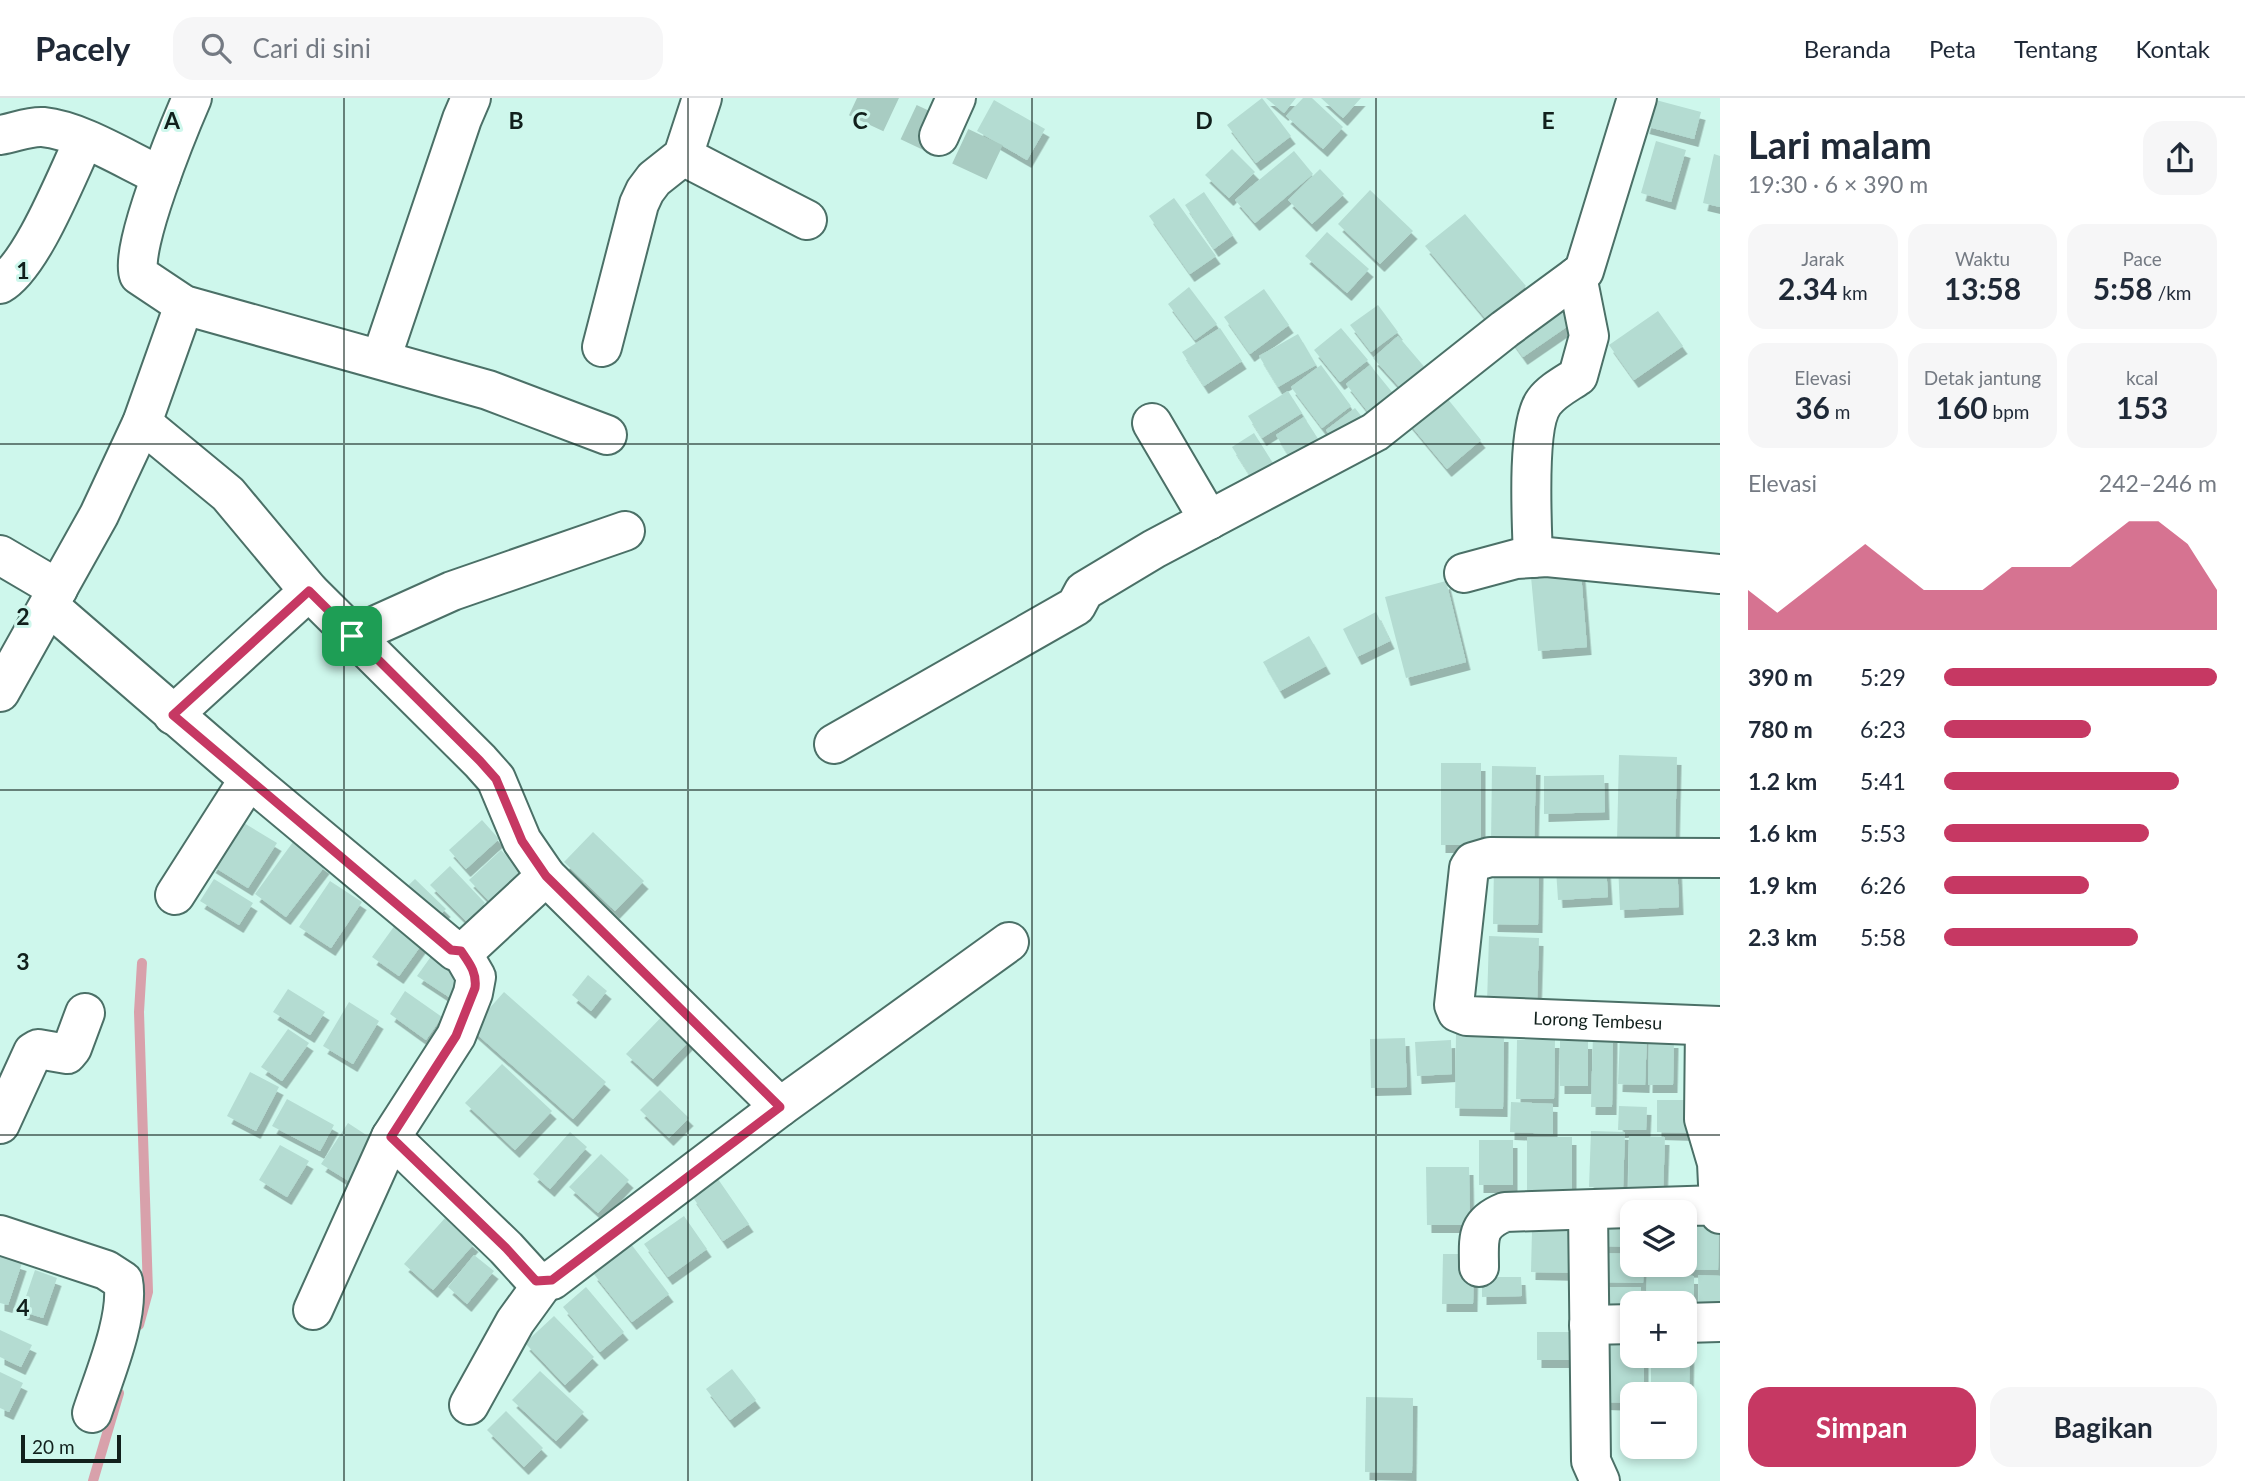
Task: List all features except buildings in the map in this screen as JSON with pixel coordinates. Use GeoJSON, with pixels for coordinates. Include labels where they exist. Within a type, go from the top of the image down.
{"type":"FeatureCollection","features":[{"type":"Feature","properties":{"kind":"street"},"geometry":{"type":"LineString","coordinates":[[192,98],[161,176],[136,260],[139,275],[184,305],[488,390],[607,435]]}},
{"type":"Feature","properties":{"kind":"street"},"geometry":{"type":"LineString","coordinates":[[381,359],[457,131],[471,98]]}},
{"type":"Feature","properties":{"kind":"street"},"geometry":{"type":"LineString","coordinates":[[602,347],[639,204],[654,179],[683,156],[702,98]]}},
{"type":"Feature","properties":{"kind":"street"},"geometry":{"type":"LineString","coordinates":[[939,136],[956,98]]}},
{"type":"Feature","properties":{"kind":"street"},"geometry":{"type":"LineString","coordinates":[[834,744],[1076,606],[1084,591],[1154,549],[1375,432],[1505,329],[1584,271],[1637,98]]}},
{"type":"Feature","properties":{"kind":"street"},"geometry":{"type":"LineString","coordinates":[[0,135],[41,127],[84,140],[161,176]]}},
{"type":"Feature","properties":{"kind":"street"},"geometry":{"type":"LineString","coordinates":[[0,284],[14,272],[29,252],[84,140]]}},
{"type":"Feature","properties":{"kind":"street"},"geometry":{"type":"LineString","coordinates":[[683,156],[807,220]]}},
{"type":"Feature","properties":{"kind":"street"},"geometry":{"type":"LineString","coordinates":[[1533,558],[1531,480],[1538,415],[1551,394],[1578,376],[1589,336],[1577,276]]}},
{"type":"Feature","properties":{"kind":"street"},"geometry":{"type":"LineString","coordinates":[[0,692],[99,515],[142,423],[184,305]]}},
{"type":"Feature","properties":{"kind":"street"},"geometry":{"type":"LineString","coordinates":[[142,423],[228,494],[309,591],[480,761],[496,779],[522,841],[546,876],[780,1107]]}},
{"type":"Feature","properties":{"kind":"street"},"geometry":{"type":"LineString","coordinates":[[1152,423],[1209,520]]}},
{"type":"Feature","properties":{"kind":"street"},"geometry":{"type":"LineString","coordinates":[[352,636],[452,591],[625,531]]}},
{"type":"Feature","properties":{"kind":"street"},"geometry":{"type":"LineString","coordinates":[[0,555],[54,597],[173,715],[451,950],[466,951],[546,876]]}},
{"type":"Feature","properties":{"kind":"street"},"geometry":{"type":"LineString","coordinates":[[1464,573],[1516,559],[1533,558],[1591,560],[1720,574]]}},
{"type":"Feature","properties":{"kind":"street"},"geometry":{"type":"LineString","coordinates":[[173,715],[309,591]]}},
{"type":"Feature","properties":{"kind":"street"},"geometry":{"type":"LineString","coordinates":[[175,895],[249,779]]}},
{"type":"Feature","properties":{"kind":"street","name":"Lorong Tembesu"},"geometry":{"type":"LineString","coordinates":[[1713,1026],[1478,1016],[1460,1014],[1454,1005],[1469,868],[1473,862],[1490,857],[1720,858]]}},
{"type":"Feature","properties":{"kind":"street"},"geometry":{"type":"LineString","coordinates":[[391,1137],[506,1248],[536,1281],[552,1280],[780,1107],[1009,942]]}},
{"type":"Feature","properties":{"kind":"street"},"geometry":{"type":"LineString","coordinates":[[313,1310],[391,1137],[456,1036],[476,980],[461,951]]}},
{"type":"Feature","properties":{"kind":"street"},"geometry":{"type":"LineString","coordinates":[[0,1124],[33,1052],[38,1049],[67,1054],[72,1048],[85,1013]]}},
{"type":"Feature","properties":{"kind":"street"},"geometry":{"type":"LineString","coordinates":[[1713,1026],[1704,1119],[1717,1163],[1720,1214]]}},
{"type":"Feature","properties":{"kind":"street"},"geometry":{"type":"LineString","coordinates":[[1479,1268],[1480,1232],[1490,1218],[1505,1212],[1719,1205]]}},
{"type":"Feature","properties":{"kind":"street"},"geometry":{"type":"LineString","coordinates":[[1588,1210],[1591,1461],[1600,1481]]}},
{"type":"Feature","properties":{"kind":"street"},"geometry":{"type":"LineString","coordinates":[[0,1235],[106,1270],[123,1281],[119,1331],[92,1413]]}},
{"type":"Feature","properties":{"kind":"street"},"geometry":{"type":"LineString","coordinates":[[469,1405],[515,1322],[544,1282]]}},
{"type":"Feature","properties":{"kind":"street"},"geometry":{"type":"LineString","coordinates":[[1697,1323],[1720,1322]]}},
{"type":"Feature","properties":{"kind":"street"},"geometry":{"type":"LineString","coordinates":[[1589,1325],[1620,1324]]}},
{"type":"Feature","properties":{"kind":"waterway"},"geometry":{"type":"LineString","coordinates":[[139,1325],[148,1292],[139,1012],[142,963]]}},
{"type":"Feature","properties":{"kind":"waterway"},"geometry":{"type":"LineString","coordinates":[[93,1481],[119,1393]]}},
{"type":"Feature","properties":{"kind":"tunnel"},"geometry":{"type":"LineString","coordinates":[[857,98],[996,163]]}},
{"type":"Feature","properties":{"kind":"route"},"geometry":{"type":"LineString","coordinates":[[309,591],[352,636],[496,779],[522,841],[546,876],[780,1107],[552,1280],[536,1281],[506,1248],[391,1137],[456,1036],[475,988],[473,970],[461,951],[451,950],[173,715],[309,591]]}}]}
